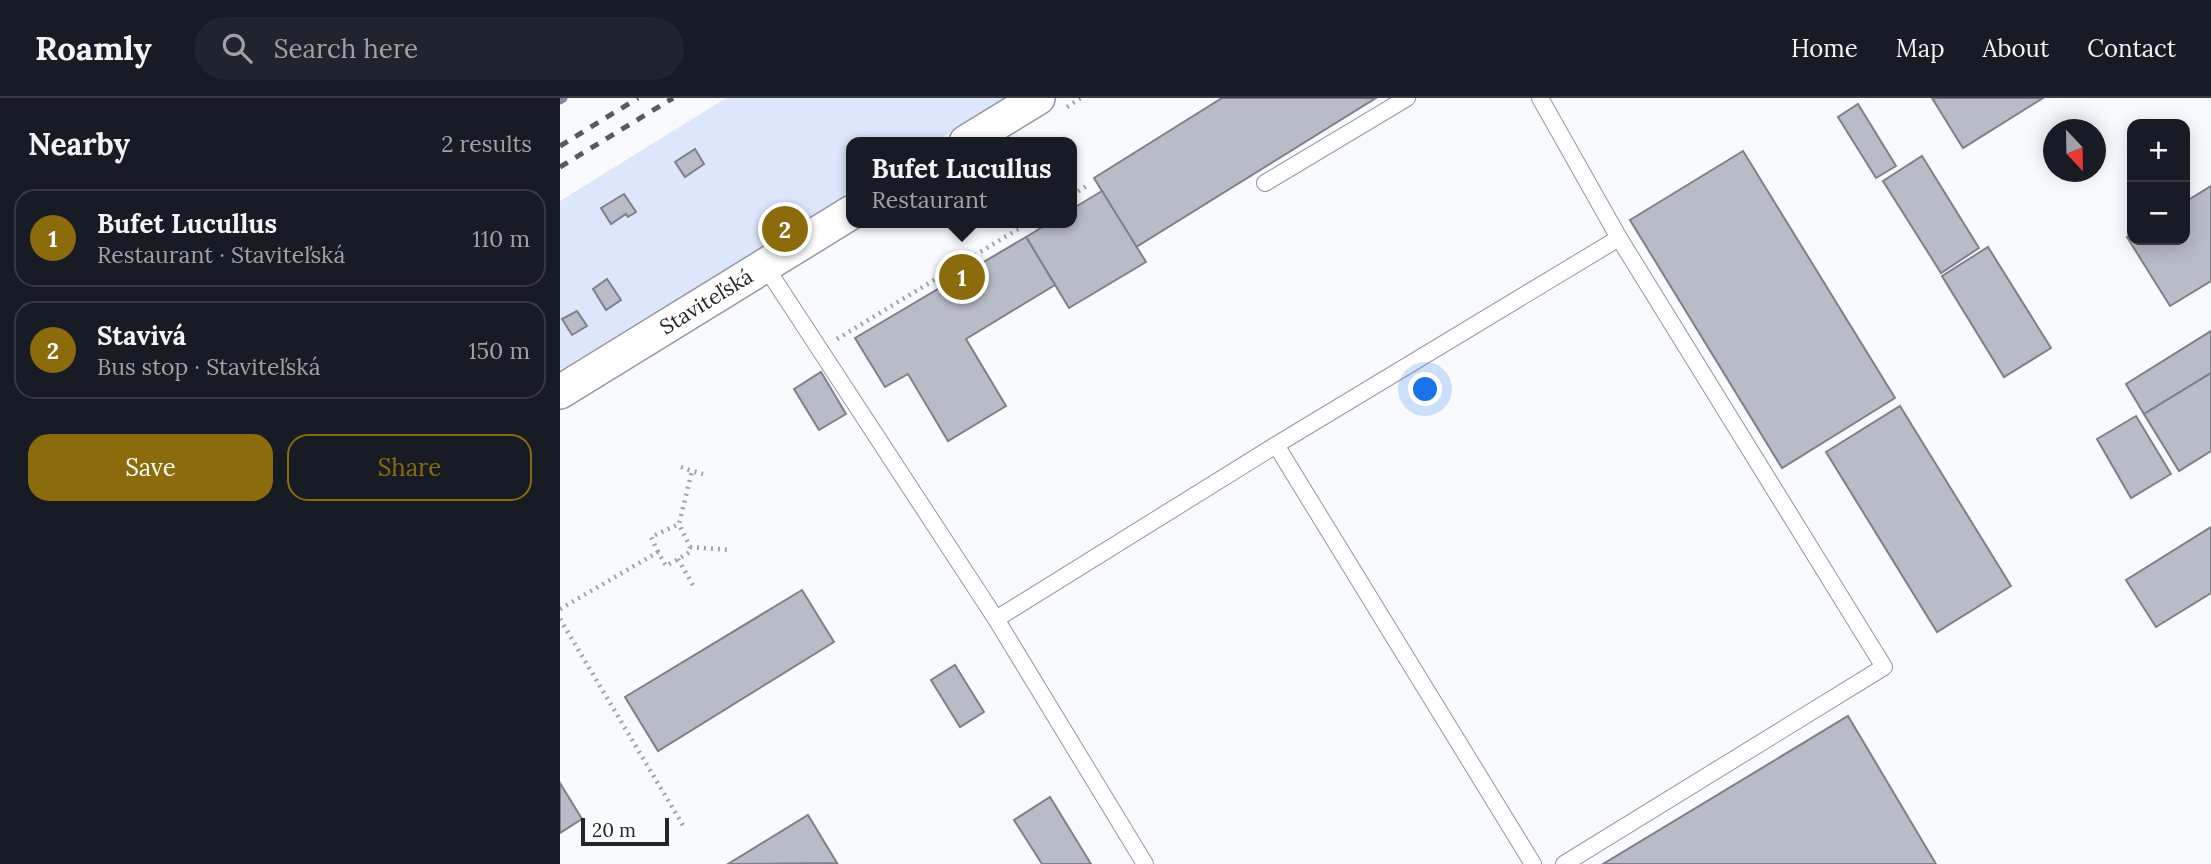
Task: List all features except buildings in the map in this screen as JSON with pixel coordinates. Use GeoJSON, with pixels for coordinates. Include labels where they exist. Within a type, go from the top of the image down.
{"type":"FeatureCollection","features":[{"type":"Feature","properties":{"kind":"street"},"geometry":{"type":"LineString","coordinates":[[974,137],[1038,98]]}},
{"type":"Feature","properties":{"kind":"street","name":"Staviteľská"},"geometry":{"type":"LineString","coordinates":[[560,393],[846,216]]}},
{"type":"Feature","properties":{"kind":"lane"},"geometry":{"type":"LineString","coordinates":[[1265,183],[1407,98]]}},
{"type":"Feature","properties":{"kind":"lane"},"geometry":{"type":"LineString","coordinates":[[1540,98],[1619,238],[1884,667],[1564,864]]}},
{"type":"Feature","properties":{"kind":"lane"},"geometry":{"type":"LineString","coordinates":[[996,619],[1276,444],[1619,238]]}},
{"type":"Feature","properties":{"kind":"lane"},"geometry":{"type":"LineString","coordinates":[[765,267],[996,619],[1145,864]]}},
{"type":"Feature","properties":{"kind":"lane"},"geometry":{"type":"LineString","coordinates":[[1276,444],[1533,864]]}},
{"type":"Feature","properties":{"kind":"path"},"geometry":{"type":"LineString","coordinates":[[1077,192],[1090,184]]}},
{"type":"Feature","properties":{"kind":"path"},"geometry":{"type":"LineString","coordinates":[[820,350],[1020,228]]}},
{"type":"Feature","properties":{"kind":"path"},"geometry":{"type":"LineString","coordinates":[[681,467],[703,474]]}},
{"type":"Feature","properties":{"kind":"path"},"geometry":{"type":"LineString","coordinates":[[679,524],[651,537],[666,566],[690,552],[679,524],[692,471]]}},
{"type":"Feature","properties":{"kind":"path"},"geometry":{"type":"LineString","coordinates":[[690,547],[730,550]]}},
{"type":"Feature","properties":{"kind":"path"},"geometry":{"type":"LineString","coordinates":[[560,609],[658,552]]}},
{"type":"Feature","properties":{"kind":"path"},"geometry":{"type":"LineString","coordinates":[[678,559],[694,587]]}},
{"type":"Feature","properties":{"kind":"path"},"geometry":{"type":"LineString","coordinates":[[560,619],[684,827]]}},
{"type":"Feature","properties":{"kind":"shaded area"},"geometry":{"type":"Polygon","coordinates":[[[726,98],[1007,98],[942,137],[846,137],[846,196],[560,370],[560,201],[726,98]]]}},
{"type":"Feature","properties":{"kind":"railway"},"geometry":{"type":"LineString","coordinates":[[560,146],[638,98]]}},
{"type":"Feature","properties":{"kind":"railway"},"geometry":{"type":"LineString","coordinates":[[560,167],[673,98]]}},
{"type":"Feature","properties":{"kind":"place","name":"Stavivá"},"geometry":{"type":"Point","coordinates":[785,229]}},
{"type":"Feature","properties":{"kind":"place","name":"Bufet Lucullus"},"geometry":{"type":"Point","coordinates":[962,277]}}]}
